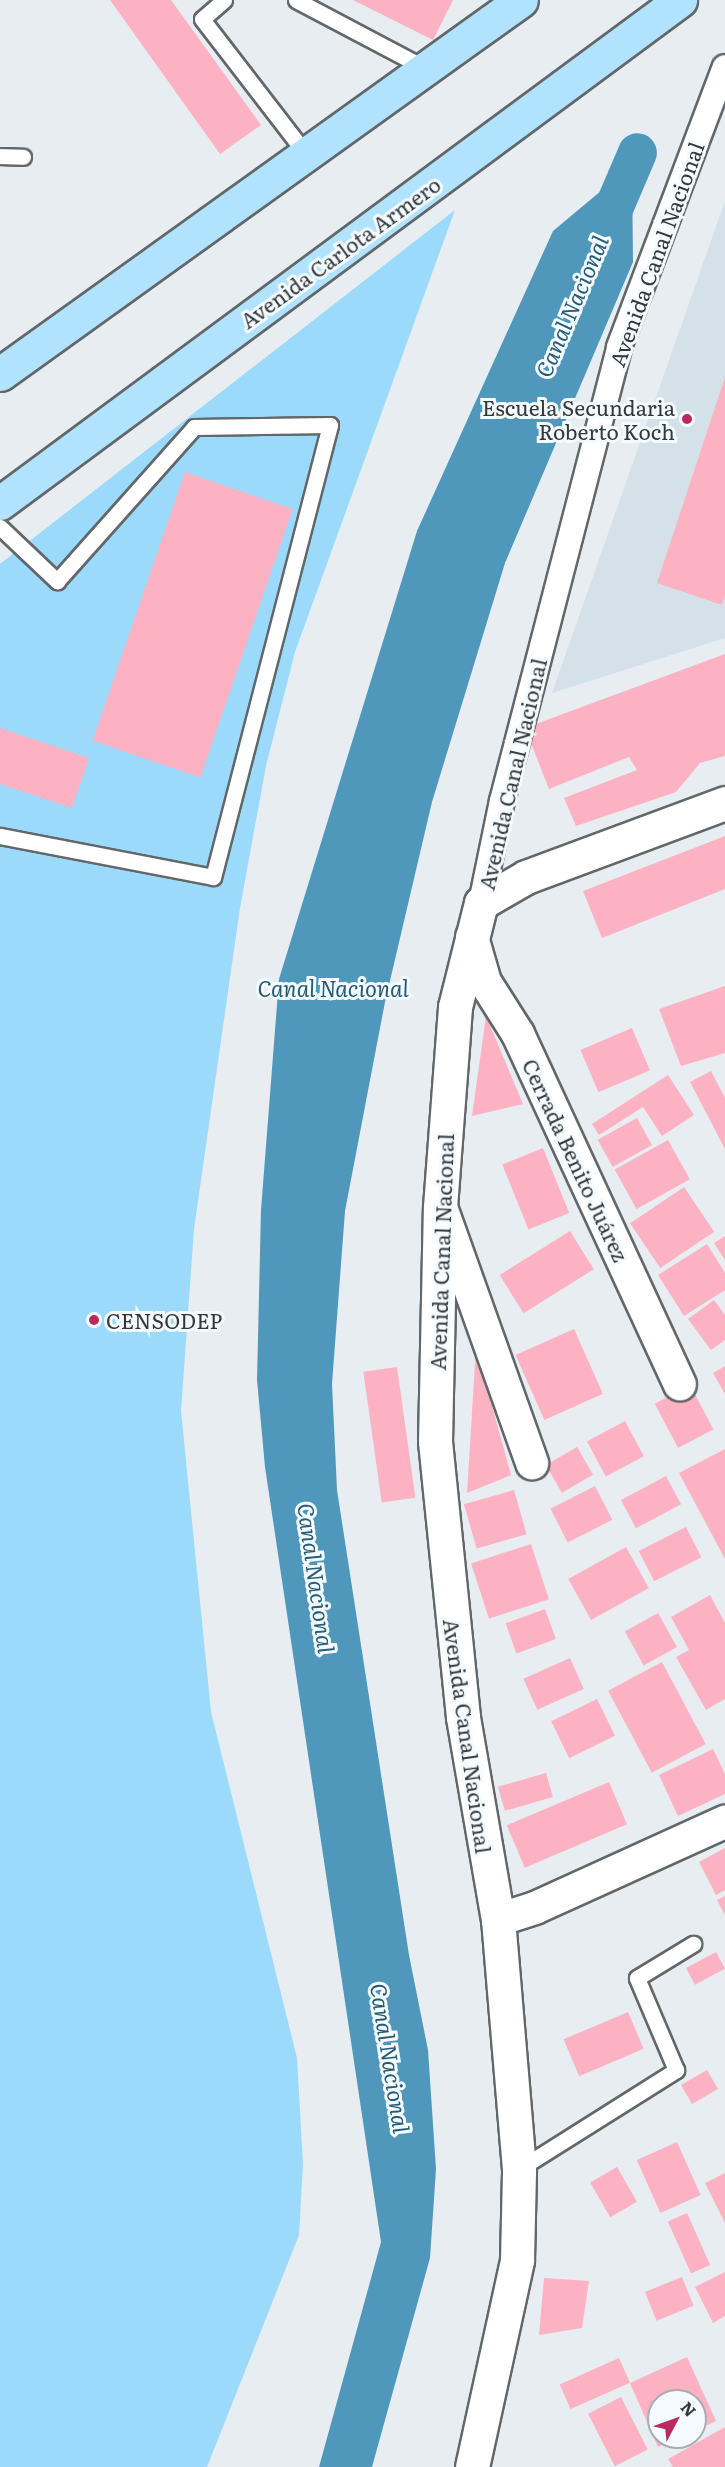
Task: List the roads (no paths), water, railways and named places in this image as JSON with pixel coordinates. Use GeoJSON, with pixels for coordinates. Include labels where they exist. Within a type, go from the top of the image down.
{"type":"FeatureCollection","features":[{"type":"Feature","properties":{"kind":"main road"},"geometry":{"type":"LineString","coordinates":[[0,374],[520,0]]}},
{"type":"Feature","properties":{"kind":"main road","name":"Avenida Carlota Armero"},"geometry":{"type":"LineString","coordinates":[[0,503],[680,0]]}},
{"type":"Feature","properties":{"kind":"street","name":"Avenida Canal Nacional"},"geometry":{"type":"LineString","coordinates":[[472,2467],[517,2260],[519,2169],[498,1920],[463,1717],[436,1465],[440,1206],[455,1007],[481,903],[501,801],[619,347],[725,67]]}},
{"type":"Feature","properties":{"kind":"street"},"geometry":{"type":"LineString","coordinates":[[481,903],[526,877],[725,803]]}},
{"type":"Feature","properties":{"kind":"street","name":"Cerrada Benito Juárez"},"geometry":{"type":"LineString","coordinates":[[472,937],[485,981],[518,1034],[680,1384]]}},
{"type":"Feature","properties":{"kind":"street"},"geometry":{"type":"LineString","coordinates":[[440,1206],[532,1462]]}},
{"type":"Feature","properties":{"kind":"street"},"geometry":{"type":"LineString","coordinates":[[498,1920],[535,1908],[725,1822]]}},
{"type":"Feature","properties":{"kind":"lane"},"geometry":{"type":"LineString","coordinates":[[224,0],[202,19],[306,154]]}},
{"type":"Feature","properties":{"kind":"lane"},"geometry":{"type":"LineString","coordinates":[[296,0],[425,68]]}},
{"type":"Feature","properties":{"kind":"lane"},"geometry":{"type":"LineString","coordinates":[[0,156],[23,157]]}},
{"type":"Feature","properties":{"kind":"lane"},"geometry":{"type":"LineString","coordinates":[[0,527],[57,581],[194,427],[330,425],[213,877],[0,836]]}},
{"type":"Feature","properties":{"kind":"lane"},"geometry":{"type":"LineString","coordinates":[[519,2169],[676,2070],[637,1978],[693,1944]]}},
{"type":"Feature","properties":{"kind":"water","name":"Canal Nacional"},"geometry":{"type":"Polygon","coordinates":[[[632,165],[633,262],[505,563],[432,802],[385,1002],[345,1211],[332,1384],[337,1490],[409,1955],[428,2050],[436,2169],[430,2258],[372,2467],[319,2467],[381,2242],[265,1467],[257,1380],[261,1210],[279,979],[417,531],[553,231],[632,165]]]}},
{"type":"Feature","properties":{"kind":"waterway","name":"Canal Nacional"},"geometry":{"type":"LineString","coordinates":[[611,213],[637,152]]}},
{"type":"Feature","properties":{"kind":"place","name":"Escuela Secundaria Roberto Koch"},"geometry":{"type":"Point","coordinates":[687,419]}},
{"type":"Feature","properties":{"kind":"place","name":"CENSODEP"},"geometry":{"type":"Point","coordinates":[94,1320]}}]}
